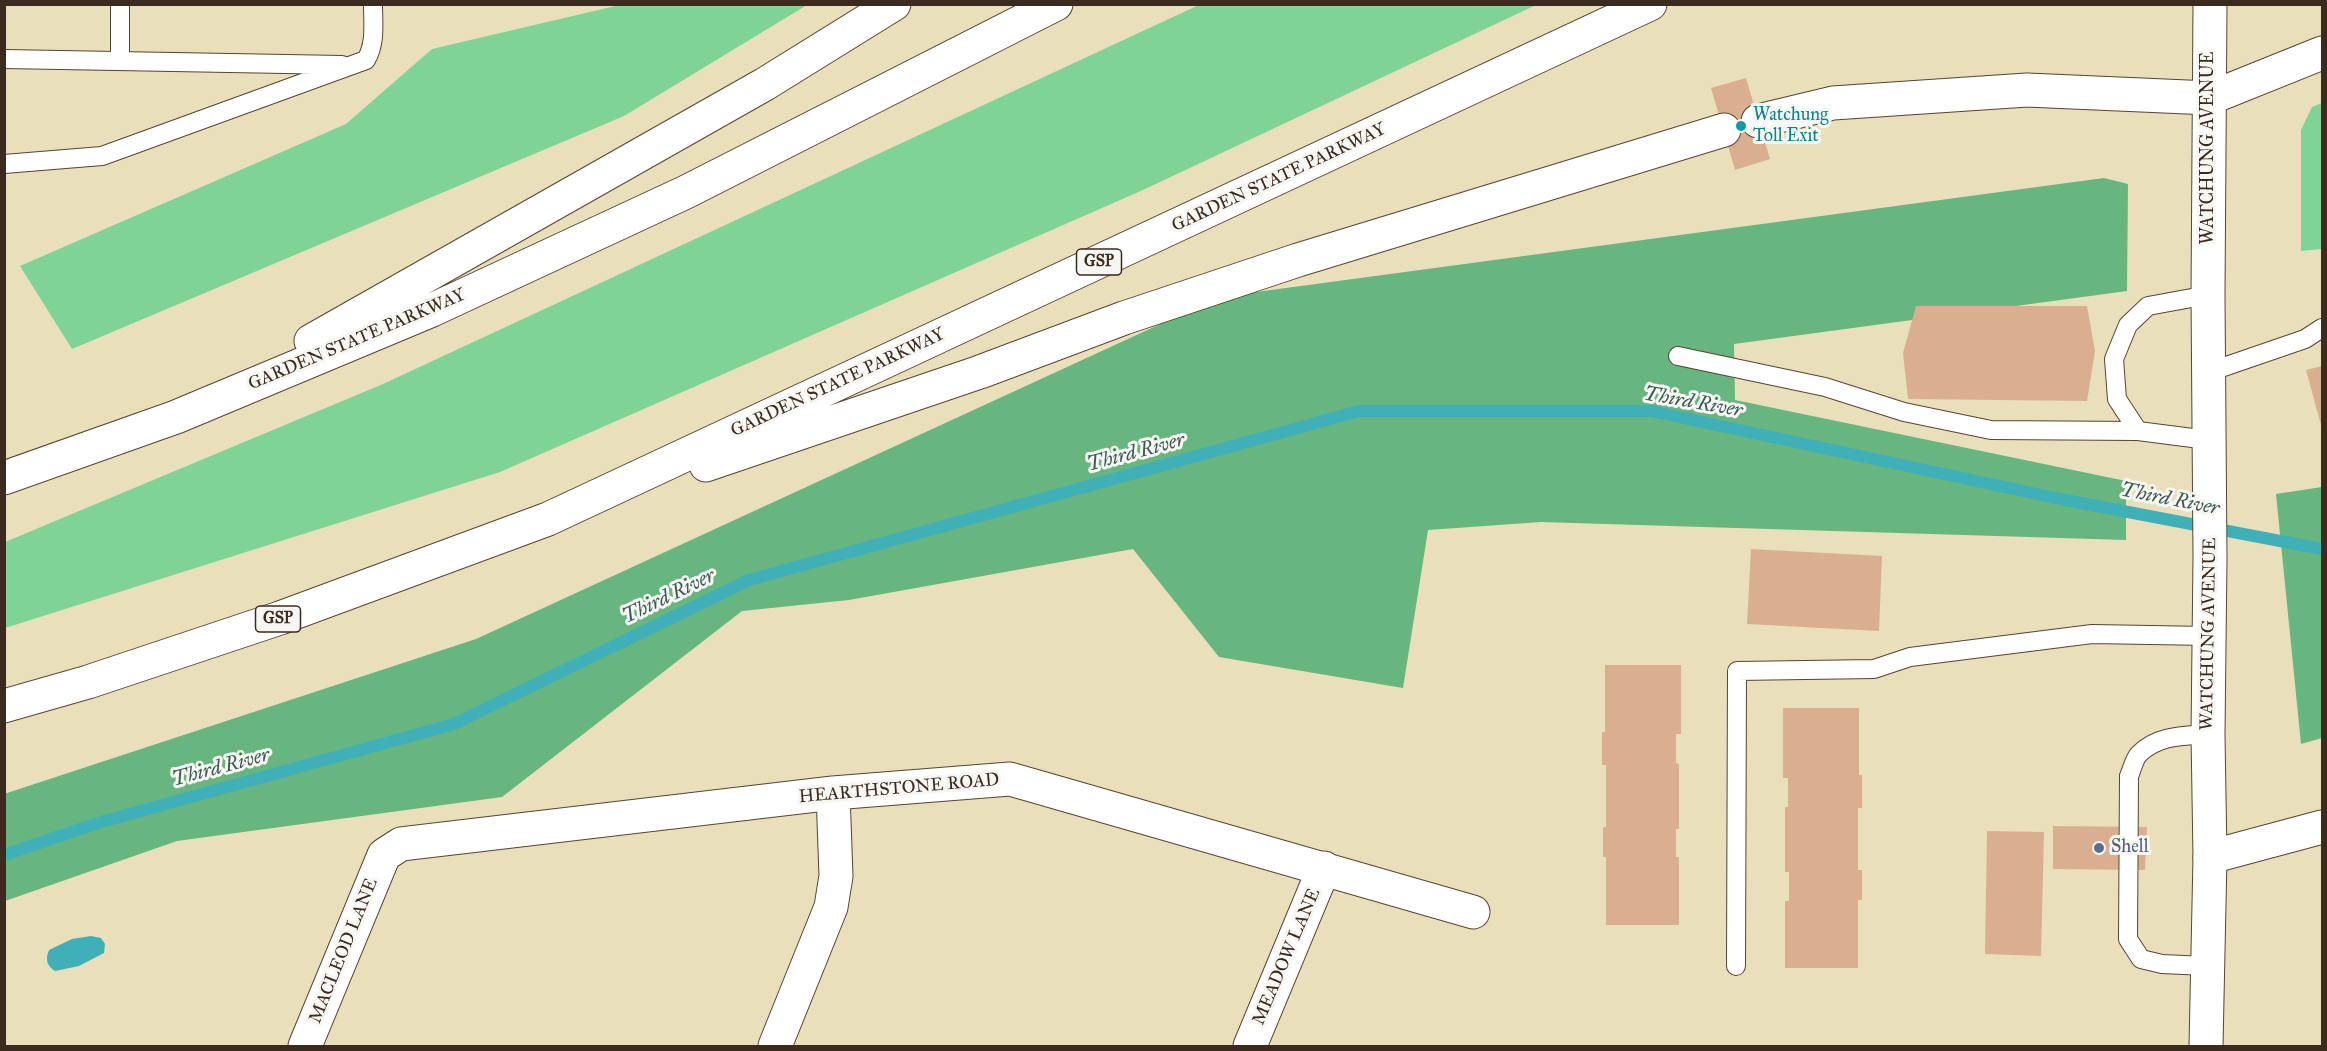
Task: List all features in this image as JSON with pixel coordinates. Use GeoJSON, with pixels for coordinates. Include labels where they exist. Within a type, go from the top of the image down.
{"type":"FeatureCollection","features":[{"type":"Feature","properties":{"kind":"main road"},"geometry":{"type":"LineString","coordinates":[[176,417],[765,84],[894,4]]}},
{"type":"Feature","properties":{"kind":"main road","name":"GARDEN STATE PARKWAY"},"geometry":{"type":"LineString","coordinates":[[4,478],[176,417],[432,310],[676,196],[1056,4]]}},
{"type":"Feature","properties":{"kind":"main road","name":"GARDEN STATE PARKWAY"},"geometry":{"type":"LineString","coordinates":[[4,706],[88,682],[280,618],[548,519],[1650,4]]}},
{"type":"Feature","properties":{"kind":"main road","name":"WATCHUNG AVENUE"},"geometry":{"type":"LineString","coordinates":[[2206,1047],[2210,856],[2208,295],[2211,4]]}},
{"type":"Feature","properties":{"kind":"main road"},"geometry":{"type":"LineString","coordinates":[[1758,121],[1833,103],[2027,90],[2210,98],[2322,54]]}},
{"type":"Feature","properties":{"kind":"main road"},"geometry":{"type":"LineString","coordinates":[[548,519],[969,375],[1124,318],[1243,278],[1724,130]]}},
{"type":"Feature","properties":{"kind":"main road","name":"HEARTHSTONE ROAD"},"geometry":{"type":"LineString","coordinates":[[384,855],[401,844],[833,793],[1010,779],[1473,912]]}},
{"type":"Feature","properties":{"kind":"main road"},"geometry":{"type":"LineString","coordinates":[[775,1047],[831,907],[836,876],[833,793]]}},
{"type":"Feature","properties":{"kind":"main road"},"geometry":{"type":"LineString","coordinates":[[2210,856],[2322,827]]}},
{"type":"Feature","properties":{"kind":"main road","name":"MACLEOD LANE"},"geometry":{"type":"LineString","coordinates":[[305,1047],[384,855]]}},
{"type":"Feature","properties":{"kind":"main road","name":"MEADOW LANE"},"geometry":{"type":"LineString","coordinates":[[1250,1047],[1324,868]]}},
{"type":"Feature","properties":{"kind":"lane"},"geometry":{"type":"LineString","coordinates":[[120,4],[120,61]]}},
{"type":"Feature","properties":{"kind":"lane"},"geometry":{"type":"LineString","coordinates":[[4,164],[102,156],[366,60],[374,35],[372,4]]}},
{"type":"Feature","properties":{"kind":"lane"},"geometry":{"type":"LineString","coordinates":[[4,59],[352,65]]}},
{"type":"Feature","properties":{"kind":"lane"},"geometry":{"type":"LineString","coordinates":[[2138,431],[2117,399],[2114,359],[2128,325],[2148,306],[2208,295]]}},
{"type":"Feature","properties":{"kind":"lane"},"geometry":{"type":"LineString","coordinates":[[2209,372],[2305,339],[2322,327]]}},
{"type":"Feature","properties":{"kind":"lane"},"geometry":{"type":"LineString","coordinates":[[1678,356],[1825,387],[1904,412],[1991,430],[2138,431],[2208,440]]}},
{"type":"Feature","properties":{"kind":"lane"},"geometry":{"type":"LineString","coordinates":[[1736,966],[1737,671],[1874,669],[1910,657],[2092,634],[2208,636]]}},
{"type":"Feature","properties":{"kind":"lane"},"geometry":{"type":"LineString","coordinates":[[2206,966],[2162,964],[2141,959],[2128,939],[2129,776],[2138,755],[2154,744],[2169,737],[2208,734]]}},
{"type":"Feature","properties":{"kind":"green space"},"geometry":{"type":"Polygon","coordinates":[[[624,4],[807,5],[624,116],[72,349],[20,266],[346,124],[432,49],[624,4]]]}},
{"type":"Feature","properties":{"kind":"green space"},"geometry":{"type":"Polygon","coordinates":[[[1201,4],[1536,5],[1143,190],[500,472],[5,628],[5,542],[383,384],[1201,4]]]}},
{"type":"Feature","properties":{"kind":"green space"},"geometry":{"type":"Polygon","coordinates":[[[2322,103],[2322,249],[2301,251],[2301,130],[2312,107],[2322,103]]]}},
{"type":"Feature","properties":{"kind":"green space"},"geometry":{"type":"Polygon","coordinates":[[[2104,178],[2128,184],[2127,291],[1734,344],[1735,400],[2126,481],[2126,540],[1541,522],[1428,530],[1403,688],[1219,657],[1133,549],[849,600],[742,611],[502,797],[177,841],[5,901],[4,794],[476,639],[1167,321],[1234,295],[2104,178]]]}},
{"type":"Feature","properties":{"kind":"green space"},"geometry":{"type":"Polygon","coordinates":[[[2322,487],[2322,738],[2301,744],[2276,494],[2322,487]]]}},
{"type":"Feature","properties":{"kind":"water"},"geometry":{"type":"Polygon","coordinates":[[[91,936],[101,938],[105,944],[104,953],[79,966],[55,971],[50,967],[47,960],[49,950],[72,939],[91,936]]]}},
{"type":"Feature","properties":{"kind":"building","name":"Watchung Toll Exit"},"geometry":{"type":"Polygon","coordinates":[[[1746,78],[1770,159],[1735,170],[1711,88],[1746,78]]]}},
{"type":"Feature","properties":{"kind":"building"},"geometry":{"type":"Polygon","coordinates":[[[1916,306],[2087,306],[2095,351],[2087,401],[1908,399],[1903,353],[1916,306]]]}},
{"type":"Feature","properties":{"kind":"building"},"geometry":{"type":"Polygon","coordinates":[[[2322,366],[2322,429],[2306,370],[2322,366]]]}},
{"type":"Feature","properties":{"kind":"building"},"geometry":{"type":"Polygon","coordinates":[[[1751,549],[1882,556],[1879,631],[1747,624],[1751,549]]]}},
{"type":"Feature","properties":{"kind":"building"},"geometry":{"type":"Polygon","coordinates":[[[1605,665],[1681,665],[1681,734],[1676,734],[1676,763],[1679,764],[1679,829],[1676,829],[1676,857],[1679,857],[1679,925],[1606,925],[1606,857],[1603,857],[1603,827],[1606,827],[1606,765],[1602,765],[1602,732],[1605,732],[1605,665]]]}},
{"type":"Feature","properties":{"kind":"building"},"geometry":{"type":"Polygon","coordinates":[[[1783,708],[1859,708],[1859,775],[1862,775],[1862,808],[1858,808],[1858,870],[1862,870],[1862,900],[1858,900],[1858,968],[1785,968],[1785,901],[1789,901],[1789,872],[1785,872],[1785,807],[1788,807],[1788,778],[1783,778],[1783,708]]]}},
{"type":"Feature","properties":{"kind":"building","name":"Shell"},"geometry":{"type":"Polygon","coordinates":[[[2053,826],[2147,827],[2145,870],[2053,869],[2053,826]]]}},
{"type":"Feature","properties":{"kind":"building"},"geometry":{"type":"Polygon","coordinates":[[[1987,831],[2044,832],[2041,956],[1985,954],[1987,831]]]}},
{"type":"Feature","properties":{"kind":"waterway","name":"Third River"},"geometry":{"type":"LineString","coordinates":[[4,855],[101,822],[454,724],[749,580],[1359,411],[1651,411],[2060,499],[2322,549]]}},
{"type":"Feature","properties":{"kind":"place","name":"Watchung Toll Exit"},"geometry":{"type":"Point","coordinates":[1741,126]}},
{"type":"Feature","properties":{"kind":"place","name":"Shell"},"geometry":{"type":"Point","coordinates":[2099,848]}}]}
